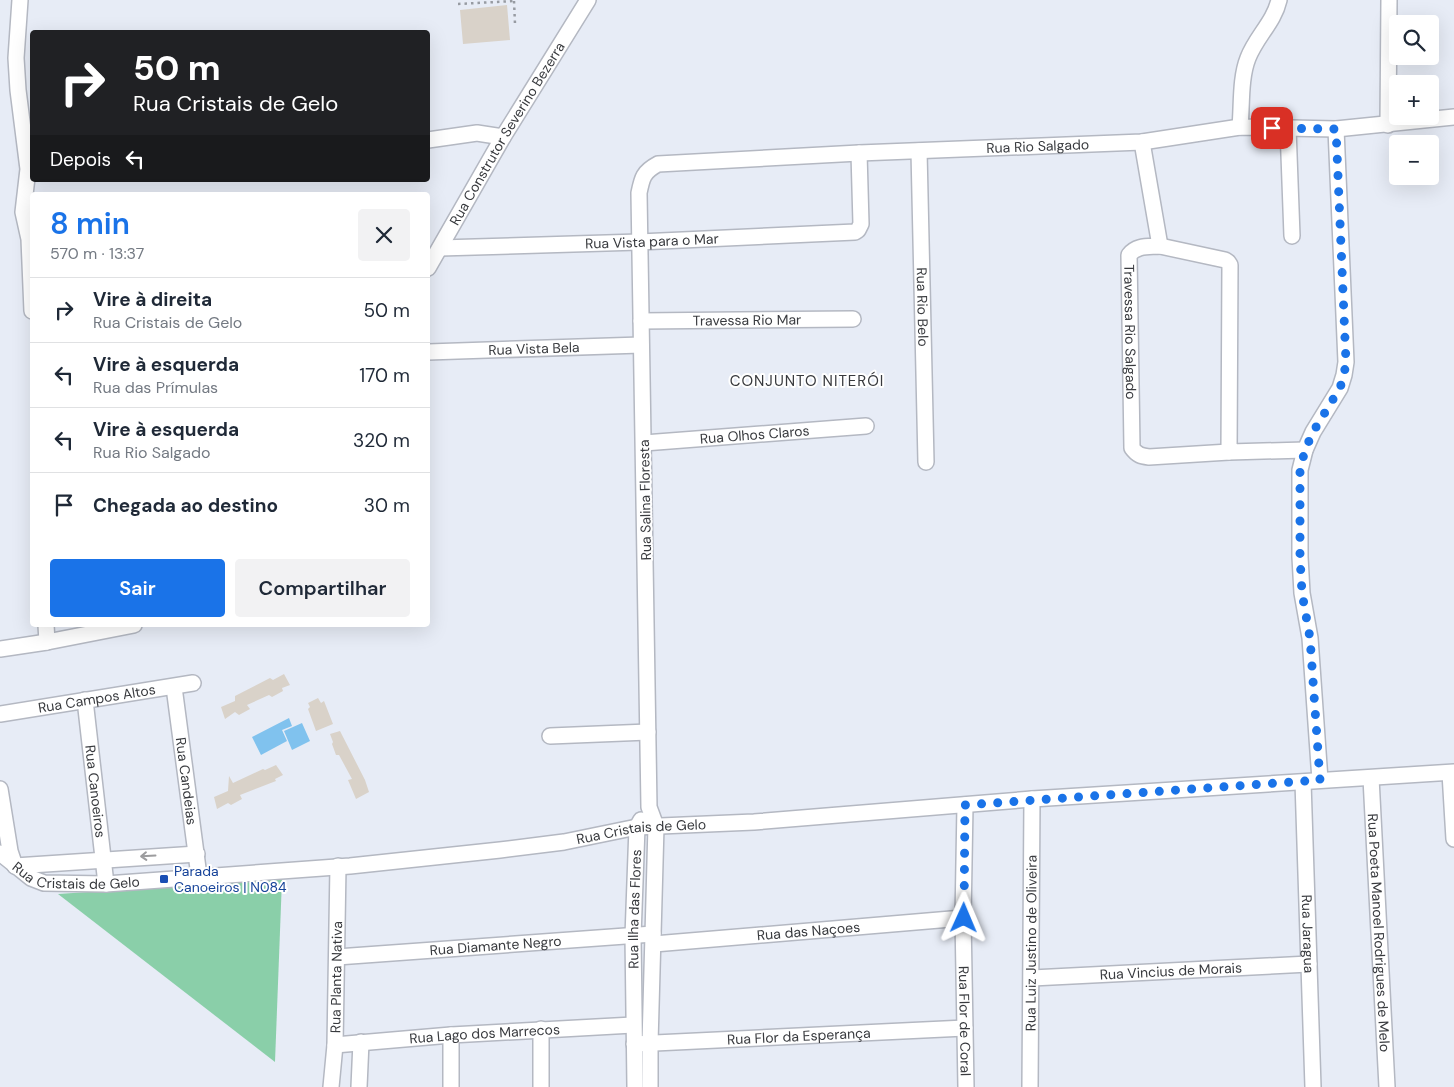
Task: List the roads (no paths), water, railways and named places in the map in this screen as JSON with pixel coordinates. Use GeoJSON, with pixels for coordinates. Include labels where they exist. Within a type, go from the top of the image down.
{"type":"FeatureCollection","features":[{"type":"Feature","properties":{"kind":"street"},"geometry":{"type":"LineString","coordinates":[[20,0],[16,58],[18,90],[30,169],[23,212],[29,239],[30,263]]}},
{"type":"Feature","properties":{"kind":"street","name":"Rua Construtor Severino Bezerra"},"geometry":{"type":"LineString","coordinates":[[430,265],[503,137],[588,0]]}},
{"type":"Feature","properties":{"kind":"street"},"geometry":{"type":"LineString","coordinates":[[1240,127],[1245,69],[1249,56],[1269,25],[1279,0]]}},
{"type":"Feature","properties":{"kind":"street"},"geometry":{"type":"LineString","coordinates":[[1388,125],[1389,0]]}},
{"type":"Feature","properties":{"kind":"street","name":"Rua Rio Salgado"},"geometry":{"type":"LineString","coordinates":[[638,194],[641,179],[647,170],[658,164],[859,153],[1142,142],[1240,127],[1336,129],[1454,117]]}},
{"type":"Feature","properties":{"kind":"street"},"geometry":{"type":"LineString","coordinates":[[1288,128],[1292,236]]}},
{"type":"Feature","properties":{"kind":"street"},"geometry":{"type":"LineString","coordinates":[[1320,780],[1311,656],[1302,593],[1300,470],[1305,450],[1313,432],[1340,388],[1346,362],[1336,129]]}},
{"type":"Feature","properties":{"kind":"street"},"geometry":{"type":"LineString","coordinates":[[430,140],[477,133],[503,137]]}},
{"type":"Feature","properties":{"kind":"street"},"geometry":{"type":"LineString","coordinates":[[1142,142],[1160,246],[1224,260],[1230,265],[1229,452],[1305,450]]}},
{"type":"Feature","properties":{"kind":"street","name":"Rua Rio Belo"},"geometry":{"type":"LineString","coordinates":[[919,151],[926,462]]}},
{"type":"Feature","properties":{"kind":"street","name":"Rua Vista para o Mar"},"geometry":{"type":"LineString","coordinates":[[440,248],[639,242],[855,232],[861,224],[859,153]]}},
{"type":"Feature","properties":{"kind":"street","name":"Rua Salina Floresta"},"geometry":{"type":"LineString","coordinates":[[638,194],[644,443],[649,807]]}},
{"type":"Feature","properties":{"kind":"street","name":"Travessa Rio Salgado"},"geometry":{"type":"LineString","coordinates":[[1160,246],[1138,247],[1129,255],[1132,448],[1136,454],[1149,457],[1229,452]]}},
{"type":"Feature","properties":{"kind":"street","name":"Travessa Rio Mar"},"geometry":{"type":"LineString","coordinates":[[641,321],[853,319]]}},
{"type":"Feature","properties":{"kind":"street","name":"Rua Vista Bela"},"geometry":{"type":"LineString","coordinates":[[430,352],[641,345]]}},
{"type":"Feature","properties":{"kind":"street","name":"Rua Olhos Claros"},"geometry":{"type":"LineString","coordinates":[[644,443],[866,426]]}},
{"type":"Feature","properties":{"kind":"street"},"geometry":{"type":"LineString","coordinates":[[46,627],[47,642]]}},
{"type":"Feature","properties":{"kind":"street"},"geometry":{"type":"LineString","coordinates":[[0,649],[124,627]]}},
{"type":"Feature","properties":{"kind":"street","name":"Rua Campos Altos"},"geometry":{"type":"LineString","coordinates":[[0,714],[193,683]]}},
{"type":"Feature","properties":{"kind":"street","name":"Rua Candeias"},"geometry":{"type":"LineString","coordinates":[[174,687],[199,876]]}},
{"type":"Feature","properties":{"kind":"street","name":"Rua Canoeiros"},"geometry":{"type":"LineString","coordinates":[[85,700],[106,884]]}},
{"type":"Feature","properties":{"kind":"street"},"geometry":{"type":"LineString","coordinates":[[550,736],[648,732]]}},
{"type":"Feature","properties":{"kind":"street"},"geometry":{"type":"LineString","coordinates":[[1452,772],[1454,839]]}},
{"type":"Feature","properties":{"kind":"street","name":"Rua Cristais de Gelo"},"geometry":{"type":"LineString","coordinates":[[15,866],[30,878],[44,883],[106,884],[338,866],[546,844],[637,827],[754,822],[1032,799],[1452,772]]}},
{"type":"Feature","properties":{"kind":"street","name":"Rua Poeta Manoel Rodrigues de Melo"},"geometry":{"type":"LineString","coordinates":[[1371,778],[1387,1087]]}},
{"type":"Feature","properties":{"kind":"street","name":"Rua Jaragua"},"geometry":{"type":"LineString","coordinates":[[1303,782],[1313,1087]]}},
{"type":"Feature","properties":{"kind":"street"},"geometry":{"type":"LineString","coordinates":[[0,789],[10,851],[15,866]]}},
{"type":"Feature","properties":{"kind":"street","name":"Rua Luiz Justino de Oliveira"},"geometry":{"type":"LineString","coordinates":[[1030,1087],[1032,799]]}},
{"type":"Feature","properties":{"kind":"street","name":"Rua Flor de Coral"},"geometry":{"type":"LineString","coordinates":[[965,805],[966,1087]]}},
{"type":"Feature","properties":{"kind":"street","name":"Rua Ilha das Flores"},"geometry":{"type":"LineString","coordinates":[[649,807],[656,826],[650,1087]]}},
{"type":"Feature","properties":{"kind":"street","name":"Rua Ilha das Flores"},"geometry":{"type":"LineString","coordinates":[[635,1087],[633,936],[637,827],[649,807]]}},
{"type":"Feature","properties":{"kind":"street"},"geometry":{"type":"LineString","coordinates":[[0,853],[15,866]]}},
{"type":"Feature","properties":{"kind":"street","name":"Rua Cristais de Gelo"},"geometry":{"type":"LineString","coordinates":[[15,866],[196,854]]}},
{"type":"Feature","properties":{"kind":"street","name":"Rua Planta Nativa"},"geometry":{"type":"LineString","coordinates":[[332,1087],[335,1045],[338,866]]}},
{"type":"Feature","properties":{"kind":"street","name":"Rua das Naçoes"},"geometry":{"type":"LineString","coordinates":[[653,939],[964,918]]}},
{"type":"Feature","properties":{"kind":"street","name":"Rua Diamante Negro"},"geometry":{"type":"LineString","coordinates":[[337,957],[633,936],[653,939]]}},
{"type":"Feature","properties":{"kind":"street","name":"Rua Vincius de Morais"},"geometry":{"type":"LineString","coordinates":[[1032,978],[1309,964]]}},
{"type":"Feature","properties":{"kind":"street","name":"Rua Lago dos Marrecos"},"geometry":{"type":"LineString","coordinates":[[335,1045],[451,1035],[633,1025]]}},
{"type":"Feature","properties":{"kind":"street","name":"Rua Flor da Esperança"},"geometry":{"type":"LineString","coordinates":[[634,1044],[965,1028]]}},
{"type":"Feature","properties":{"kind":"street"},"geometry":{"type":"LineString","coordinates":[[541,1029],[541,1087]]}},
{"type":"Feature","properties":{"kind":"street"},"geometry":{"type":"LineString","coordinates":[[451,1035],[451,1087]]}},
{"type":"Feature","properties":{"kind":"street","name":"Rua Planta Nativa"},"geometry":{"type":"LineString","coordinates":[[359,1087],[361,1042]]}},
{"type":"Feature","properties":{"kind":"water"},"geometry":{"type":"Polygon","coordinates":[[[289,718],[292,726],[282,730],[287,741],[261,755],[252,737],[289,718]]]}},
{"type":"Feature","properties":{"kind":"water"},"geometry":{"type":"Polygon","coordinates":[[[302,723],[310,741],[292,750],[284,731],[302,723]]]}},
{"type":"Feature","properties":{"kind":"place","name":"Parada Canoeiros | N084"},"geometry":{"type":"Point","coordinates":[164,879]}},
{"type":"Feature","properties":{"kind":"district","name":"CONJUNTO NITERÓI"},"geometry":{"type":"Point","coordinates":[807,381]}}]}
